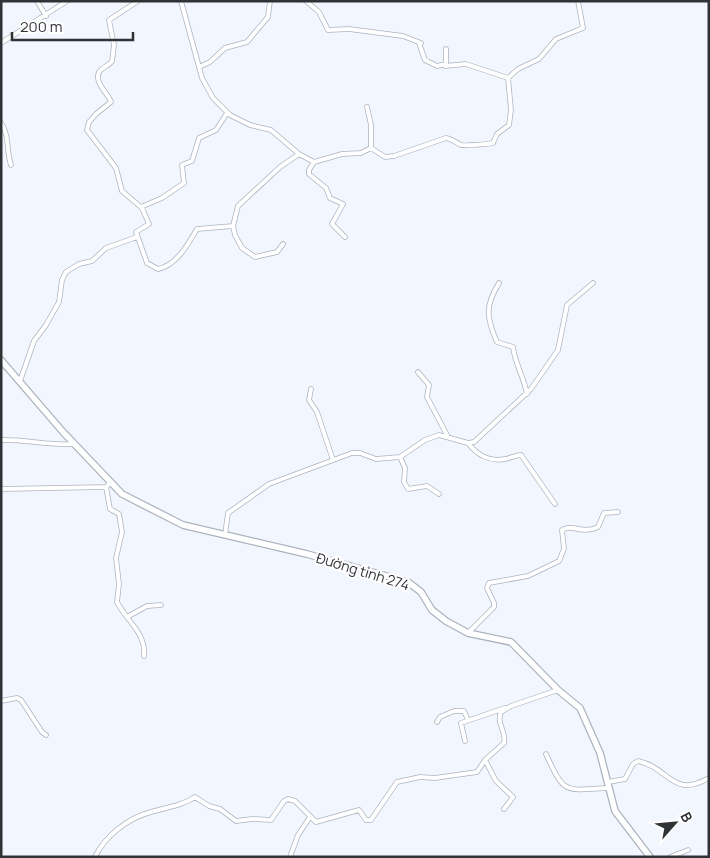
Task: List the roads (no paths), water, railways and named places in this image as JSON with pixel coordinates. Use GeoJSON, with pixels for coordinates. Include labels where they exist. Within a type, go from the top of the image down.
{"type":"FeatureCollection","features":[{"type":"Feature","properties":{"kind":"main road","name":"Đường tỉnh 274"},"geometry":{"type":"LineString","coordinates":[[1,360],[108,485],[122,494],[178,523],[306,554],[408,582],[421,592],[438,616],[468,633],[504,638],[511,642],[558,690],[574,702],[584,715],[600,753],[614,811],[650,857]]}},
{"type":"Feature","properties":{"kind":"street"},"geometry":{"type":"LineString","coordinates":[[37,1],[46,16]]}},
{"type":"Feature","properties":{"kind":"street"},"geometry":{"type":"LineString","coordinates":[[1,43],[67,1]]}},
{"type":"Feature","properties":{"kind":"street"},"geometry":{"type":"LineString","coordinates":[[138,1],[109,20],[114,45],[112,63],[100,70],[99,75],[102,90],[111,102],[89,122],[87,130],[116,168],[122,191],[141,207],[149,224],[137,231],[144,261],[158,269],[178,258],[192,241],[197,229],[233,226]]}},
{"type":"Feature","properties":{"kind":"street"},"geometry":{"type":"LineString","coordinates":[[182,1],[199,68],[208,92],[227,113],[250,125],[270,130],[299,154],[314,162]]}},
{"type":"Feature","properties":{"kind":"street"},"geometry":{"type":"LineString","coordinates":[[199,68],[210,62],[225,48],[247,42],[268,17],[270,1]]}},
{"type":"Feature","properties":{"kind":"street"},"geometry":{"type":"LineString","coordinates":[[306,1],[319,12],[328,30],[349,29],[403,36],[420,43],[425,60],[437,66],[466,64],[508,78]]}},
{"type":"Feature","properties":{"kind":"street"},"geometry":{"type":"LineString","coordinates":[[508,78],[518,69],[540,59],[556,39],[583,28],[578,1]]}},
{"type":"Feature","properties":{"kind":"street"},"geometry":{"type":"LineString","coordinates":[[445,66],[446,49]]}},
{"type":"Feature","properties":{"kind":"street"},"geometry":{"type":"LineString","coordinates":[[370,148],[387,158],[446,138],[463,146],[493,143],[498,132],[509,125],[511,110],[508,78]]}},
{"type":"Feature","properties":{"kind":"street"},"geometry":{"type":"LineString","coordinates":[[367,107],[371,125],[370,148]]}},
{"type":"Feature","properties":{"kind":"street"},"geometry":{"type":"LineString","coordinates":[[141,207],[162,198],[184,184],[182,165],[192,161],[199,138],[216,130],[227,113]]}},
{"type":"Feature","properties":{"kind":"street"},"geometry":{"type":"LineString","coordinates":[[1,123],[7,134],[7,152],[11,165]]}},
{"type":"Feature","properties":{"kind":"street"},"geometry":{"type":"LineString","coordinates":[[345,237],[332,224],[343,204],[330,198],[326,188],[309,174],[308,170],[314,162],[342,154],[361,153],[370,148]]}},
{"type":"Feature","properties":{"kind":"street"},"geometry":{"type":"LineString","coordinates":[[283,244],[277,252],[255,258],[240,246],[233,226],[240,203],[280,167],[299,154]]}},
{"type":"Feature","properties":{"kind":"street"},"geometry":{"type":"LineString","coordinates":[[20,381],[34,341],[59,302],[63,275],[79,264],[92,261],[106,248],[137,237]]}},
{"type":"Feature","properties":{"kind":"street"},"geometry":{"type":"LineString","coordinates":[[499,283],[490,299],[489,317],[497,342],[513,347],[514,359],[525,380],[527,394]]}},
{"type":"Feature","properties":{"kind":"street"},"geometry":{"type":"LineString","coordinates":[[225,535],[228,514],[256,492],[275,482],[333,460],[356,452],[376,459],[400,457],[432,437],[447,436],[468,443],[474,442],[527,394],[558,350],[567,305],[593,283]]}},
{"type":"Feature","properties":{"kind":"street"},"geometry":{"type":"LineString","coordinates":[[418,372],[430,385],[426,397],[447,436]]}},
{"type":"Feature","properties":{"kind":"street"},"geometry":{"type":"LineString","coordinates":[[312,390],[309,400],[317,412],[333,460]]}},
{"type":"Feature","properties":{"kind":"street"},"geometry":{"type":"LineString","coordinates":[[1,440],[30,440],[60,446],[74,444]]}},
{"type":"Feature","properties":{"kind":"street"},"geometry":{"type":"LineString","coordinates":[[468,443],[478,455],[487,458],[504,460],[521,455],[555,504]]}},
{"type":"Feature","properties":{"kind":"street"},"geometry":{"type":"LineString","coordinates":[[400,457],[405,468],[404,482],[408,488],[429,487],[439,494]]}},
{"type":"Feature","properties":{"kind":"street"},"geometry":{"type":"LineString","coordinates":[[1,489],[108,485],[110,509],[121,516],[122,532],[116,558],[119,584],[116,599],[141,635],[145,646],[144,656]]}},
{"type":"Feature","properties":{"kind":"street"},"geometry":{"type":"LineString","coordinates":[[468,633],[495,605],[487,588],[489,584],[528,576],[559,561],[564,549],[562,530],[568,527],[587,531],[598,527],[604,513],[618,512]]}},
{"type":"Feature","properties":{"kind":"street"},"geometry":{"type":"LineString","coordinates":[[127,617],[147,606],[161,605]]}},
{"type":"Feature","properties":{"kind":"street"},"geometry":{"type":"LineString","coordinates":[[465,741],[461,725],[468,720],[558,690]]}},
{"type":"Feature","properties":{"kind":"street"},"geometry":{"type":"LineString","coordinates":[[1,701],[17,698],[21,700],[46,735]]}},
{"type":"Feature","properties":{"kind":"street"},"geometry":{"type":"LineString","coordinates":[[95,857],[109,836],[122,826],[146,814],[182,805],[195,797],[236,821],[252,819],[271,820],[284,800],[288,799],[295,801],[310,817],[319,822],[359,810],[366,820],[371,820],[397,782],[420,777],[474,773],[479,770],[485,760],[504,744],[505,736],[499,717],[501,712],[511,706]]}},
{"type":"Feature","properties":{"kind":"street"},"geometry":{"type":"LineString","coordinates":[[437,722],[440,717],[456,710],[464,712],[468,720]]}},
{"type":"Feature","properties":{"kind":"street"},"geometry":{"type":"LineString","coordinates":[[546,754],[558,781],[564,788],[574,790],[609,785],[625,779],[633,764],[638,762],[657,770],[671,782],[683,786],[698,783],[709,778]]}},
{"type":"Feature","properties":{"kind":"street"},"geometry":{"type":"LineString","coordinates":[[485,760],[496,781],[512,793],[513,797],[504,809]]}},
{"type":"Feature","properties":{"kind":"street"},"geometry":{"type":"LineString","coordinates":[[290,857],[298,835],[310,817]]}},
{"type":"Feature","properties":{"kind":"street"},"geometry":{"type":"LineString","coordinates":[[670,857],[688,850]]}}]}
